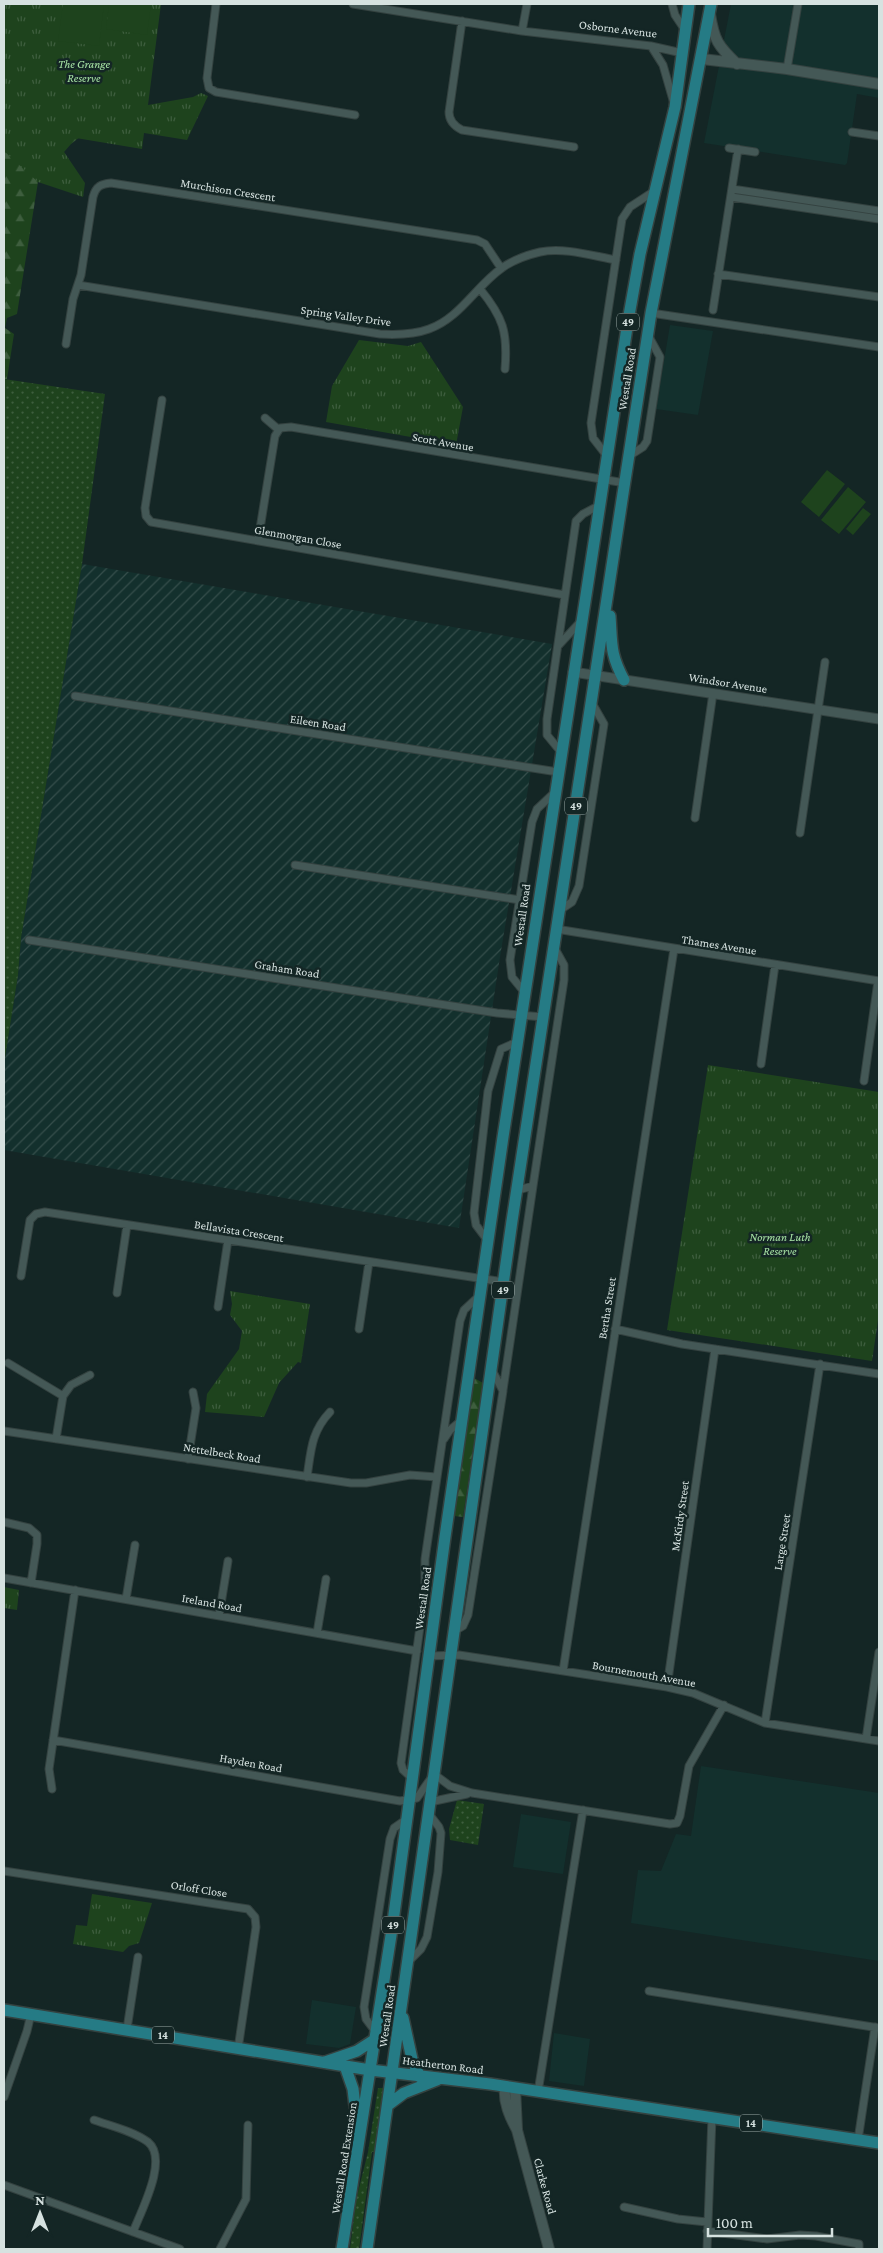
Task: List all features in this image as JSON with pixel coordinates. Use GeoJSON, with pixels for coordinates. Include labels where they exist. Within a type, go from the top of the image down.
{"type":"FeatureCollection","features":[{"type":"Feature","properties":{"kind":"main road","name":"Westall Road"},"geometry":{"type":"LineString","coordinates":[[370,2070],[392,1928],[482,1279],[573,672],[628,321],[640,254],[675,107],[689,4]]}},
{"type":"Feature","properties":{"kind":"main road","name":"Westall Road"},"geometry":{"type":"LineString","coordinates":[[393,2073],[453,1632],[556,929],[651,313],[711,7]]}},
{"type":"Feature","properties":{"kind":"main road"},"geometry":{"type":"LineString","coordinates":[[711,7],[713,34],[719,46],[737,64]]}},
{"type":"Feature","properties":{"kind":"main road","name":"Osborne Avenue"},"geometry":{"type":"LineString","coordinates":[[682,52],[702,59],[787,69],[879,84]]}},
{"type":"Feature","properties":{"kind":"main road"},"geometry":{"type":"LineString","coordinates":[[608,597],[611,650],[616,666],[624,680]]}},
{"type":"Feature","properties":{"kind":"main road"},"geometry":{"type":"LineString","coordinates":[[491,1218],[512,1221]]}},
{"type":"Feature","properties":{"kind":"main road"},"geometry":{"type":"LineString","coordinates":[[402,2009],[409,2047],[420,2076]]}},
{"type":"Feature","properties":{"kind":"main road","name":"Heatherton Road"},"geometry":{"type":"LineString","coordinates":[[4,2010],[322,2063],[510,2087],[879,2144]]}},
{"type":"Feature","properties":{"kind":"main road"},"geometry":{"type":"LineString","coordinates":[[322,2063],[357,2051],[374,2035]]}},
{"type":"Feature","properties":{"kind":"main road"},"geometry":{"type":"LineString","coordinates":[[345,2066],[352,2089],[359,2146]]}},
{"type":"Feature","properties":{"kind":"main road","name":"Westall Road Extension"},"geometry":{"type":"LineString","coordinates":[[342,2249],[370,2070]]}},
{"type":"Feature","properties":{"kind":"main road","name":"49"},"geometry":{"type":"LineString","coordinates":[[367,2249],[393,2073]]}},
{"type":"Feature","properties":{"kind":"main road"},"geometry":{"type":"LineString","coordinates":[[388,2105],[404,2093],[438,2079]]}},
{"type":"Feature","properties":{"kind":"main road","name":"Clarke Road"},"geometry":{"type":"LineString","coordinates":[[510,2087],[514,2096],[517,2130],[549,2249]]}},
{"type":"Feature","properties":{"kind":"street"},"geometry":{"type":"LineString","coordinates":[[216,4],[207,78],[209,88],[216,92],[356,115]]}},
{"type":"Feature","properties":{"kind":"street","name":"Osborne Avenue"},"geometry":{"type":"LineString","coordinates":[[353,4],[383,6],[522,31],[650,46],[682,52]]}},
{"type":"Feature","properties":{"kind":"street"},"geometry":{"type":"LineString","coordinates":[[522,31],[527,4]]}},
{"type":"Feature","properties":{"kind":"street"},"geometry":{"type":"LineString","coordinates":[[787,69],[798,4]]}},
{"type":"Feature","properties":{"kind":"street"},"geometry":{"type":"LineString","coordinates":[[672,7],[685,30]]}},
{"type":"Feature","properties":{"kind":"street"},"geometry":{"type":"LineString","coordinates":[[462,21],[448,112],[454,126],[462,130],[574,147]]}},
{"type":"Feature","properties":{"kind":"street"},"geometry":{"type":"LineString","coordinates":[[650,46],[664,65],[675,107]]}},
{"type":"Feature","properties":{"kind":"street"},"geometry":{"type":"LineString","coordinates":[[852,132],[879,136]]}},
{"type":"Feature","properties":{"kind":"street"},"geometry":{"type":"LineString","coordinates":[[729,148],[755,152]]}},
{"type":"Feature","properties":{"kind":"street"},"geometry":{"type":"LineString","coordinates":[[713,310],[738,149]]}},
{"type":"Feature","properties":{"kind":"street","name":"Murchison Crescent"},"geometry":{"type":"LineString","coordinates":[[66,344],[96,189],[102,184],[111,183],[477,240],[485,244],[502,268]]}},
{"type":"Feature","properties":{"kind":"street"},"geometry":{"type":"LineString","coordinates":[[607,456],[593,438],[591,423],[616,260],[625,213],[630,207],[657,189]]}},
{"type":"Feature","properties":{"kind":"street"},"geometry":{"type":"LineString","coordinates":[[732,189],[879,211]]}},
{"type":"Feature","properties":{"kind":"street"},"geometry":{"type":"LineString","coordinates":[[730,197],[879,219]]}},
{"type":"Feature","properties":{"kind":"street"},"geometry":{"type":"LineString","coordinates":[[843,214],[844,206]]}},
{"type":"Feature","properties":{"kind":"street","name":"Spring Valley Drive"},"geometry":{"type":"LineString","coordinates":[[78,285],[380,334],[406,335],[430,329],[450,318],[502,268],[519,259],[542,252],[567,252],[616,260]]}},
{"type":"Feature","properties":{"kind":"street"},"geometry":{"type":"LineString","coordinates":[[718,274],[879,297]]}},
{"type":"Feature","properties":{"kind":"street"},"geometry":{"type":"LineString","coordinates":[[480,289],[501,319],[507,347],[505,369]]}},
{"type":"Feature","properties":{"kind":"street"},"geometry":{"type":"LineString","coordinates":[[651,313],[879,347]]}},
{"type":"Feature","properties":{"kind":"street"},"geometry":{"type":"LineString","coordinates":[[629,456],[643,447],[647,441],[660,357],[648,335]]}},
{"type":"Feature","properties":{"kind":"street","name":"Glenmorgan Close"},"geometry":{"type":"LineString","coordinates":[[162,400],[145,508],[146,516],[151,522],[565,594]]}},
{"type":"Feature","properties":{"kind":"street"},"geometry":{"type":"LineString","coordinates":[[258,541],[275,436],[279,430],[265,418]]}},
{"type":"Feature","properties":{"kind":"street","name":"Scott Avenue"},"geometry":{"type":"LineString","coordinates":[[279,430],[291,427],[603,481],[625,483]]}},
{"type":"Feature","properties":{"kind":"street"},"geometry":{"type":"LineString","coordinates":[[561,752],[548,735],[547,720],[576,521],[583,514],[600,504]]}},
{"type":"Feature","properties":{"kind":"street"},"geometry":{"type":"LineString","coordinates":[[557,646],[582,621]]}},
{"type":"Feature","properties":{"kind":"street"},"geometry":{"type":"LineString","coordinates":[[800,833],[824,662]]}},
{"type":"Feature","properties":{"kind":"street","name":"Windsor Avenue"},"geometry":{"type":"LineString","coordinates":[[573,672],[879,719]]}},
{"type":"Feature","properties":{"kind":"street"},"geometry":{"type":"LineString","coordinates":[[695,818],[713,693]]}},
{"type":"Feature","properties":{"kind":"street","name":"Eileen Road"},"geometry":{"type":"LineString","coordinates":[[75,696],[558,772]]}},
{"type":"Feature","properties":{"kind":"street"},"geometry":{"type":"LineString","coordinates":[[560,910],[572,902],[579,886],[604,724],[592,702]]}},
{"type":"Feature","properties":{"kind":"street","name":"Westall Road"},"geometry":{"type":"LineString","coordinates":[[525,993],[512,977],[510,960],[532,822],[538,809],[555,792]]}},
{"type":"Feature","properties":{"kind":"street"},"geometry":{"type":"LineString","coordinates":[[295,865],[520,900]]}},
{"type":"Feature","properties":{"kind":"street","name":"Thames Avenue"},"geometry":{"type":"LineString","coordinates":[[556,929],[879,981]]}},
{"type":"Feature","properties":{"kind":"street","name":"Graham Road"},"geometry":{"type":"LineString","coordinates":[[29,940],[494,1013],[543,1017]]}},
{"type":"Feature","properties":{"kind":"street"},"geometry":{"type":"LineString","coordinates":[[453,1632],[463,1626],[467,1618],[564,980],[564,965],[554,947]]}},
{"type":"Feature","properties":{"kind":"street","name":"Bertha Street"},"geometry":{"type":"LineString","coordinates":[[563,1671],[674,949]]}},
{"type":"Feature","properties":{"kind":"street"},"geometry":{"type":"LineString","coordinates":[[761,1064],[775,965]]}},
{"type":"Feature","properties":{"kind":"street"},"geometry":{"type":"LineString","coordinates":[[864,1081],[879,981]]}},
{"type":"Feature","properties":{"kind":"street"},"geometry":{"type":"LineString","coordinates":[[488,1241],[476,1225],[474,1213],[488,1091],[501,1049],[517,1042]]}},
{"type":"Feature","properties":{"kind":"street"},"geometry":{"type":"LineString","coordinates":[[518,1190],[533,1186]]}},
{"type":"Feature","properties":{"kind":"street","name":"Bellavista Crescent"},"geometry":{"type":"LineString","coordinates":[[21,1276],[29,1223],[36,1214],[45,1212],[504,1282]]}},
{"type":"Feature","properties":{"kind":"street"},"geometry":{"type":"LineString","coordinates":[[117,1293],[127,1225]]}},
{"type":"Feature","properties":{"kind":"street"},"geometry":{"type":"LineString","coordinates":[[218,1307],[228,1240]]}},
{"type":"Feature","properties":{"kind":"street"},"geometry":{"type":"LineString","coordinates":[[358,1328],[368,1262]]}},
{"type":"Feature","properties":{"kind":"street","name":"Westall Road"},"geometry":{"type":"LineString","coordinates":[[413,1779],[403,1770],[401,1763],[426,1592],[425,1559],[461,1316],[464,1310],[480,1296]]}},
{"type":"Feature","properties":{"kind":"street"},"geometry":{"type":"LineString","coordinates":[[615,1330],[682,1344],[879,1374]]}},
{"type":"Feature","properties":{"kind":"street","name":"McKirdy Street"},"geometry":{"type":"LineString","coordinates":[[667,1687],[715,1349]]}},
{"type":"Feature","properties":{"kind":"street"},"geometry":{"type":"LineString","coordinates":[[8,1363],[63,1396]]}},
{"type":"Feature","properties":{"kind":"street","name":"Large Street"},"geometry":{"type":"LineString","coordinates":[[765,1723],[820,1364]]}},
{"type":"Feature","properties":{"kind":"street"},"geometry":{"type":"LineString","coordinates":[[491,1367],[502,1391]]}},
{"type":"Feature","properties":{"kind":"street"},"geometry":{"type":"LineString","coordinates":[[56,1439],[63,1396],[71,1385],[90,1375]]}},
{"type":"Feature","properties":{"kind":"street"},"geometry":{"type":"LineString","coordinates":[[188,1459],[196,1408],[193,1392]]}},
{"type":"Feature","properties":{"kind":"street"},"geometry":{"type":"LineString","coordinates":[[307,1477],[314,1433],[320,1422],[330,1412]]}},
{"type":"Feature","properties":{"kind":"street"},"geometry":{"type":"LineString","coordinates":[[443,1441],[446,1434],[462,1420]]}},
{"type":"Feature","properties":{"kind":"street","name":"Nettelbeck Road"},"geometry":{"type":"LineString","coordinates":[[4,1431],[359,1484],[410,1475],[437,1477]]}},
{"type":"Feature","properties":{"kind":"street"},"geometry":{"type":"LineString","coordinates":[[4,1522],[29,1528],[37,1535],[30,1582]]}},
{"type":"Feature","properties":{"kind":"street"},"geometry":{"type":"LineString","coordinates":[[126,1599],[135,1545]]}},
{"type":"Feature","properties":{"kind":"street"},"geometry":{"type":"LineString","coordinates":[[219,1616],[228,1561]]}},
{"type":"Feature","properties":{"kind":"street","name":"Ireland Road"},"geometry":{"type":"LineString","coordinates":[[4,1578],[417,1651]]}},
{"type":"Feature","properties":{"kind":"street"},"geometry":{"type":"LineString","coordinates":[[317,1633],[326,1579]]}},
{"type":"Feature","properties":{"kind":"street"},"geometry":{"type":"LineString","coordinates":[[52,1789],[49,1769],[75,1590]]}},
{"type":"Feature","properties":{"kind":"street"},"geometry":{"type":"LineString","coordinates":[[866,1739],[879,1652]]}},
{"type":"Feature","properties":{"kind":"street","name":"Bournemouth Avenue"},"geometry":{"type":"LineString","coordinates":[[429,1656],[450,1654],[667,1687],[693,1693],[765,1723],[879,1741]]}},
{"type":"Feature","properties":{"kind":"street"},"geometry":{"type":"LineString","coordinates":[[410,1800],[420,1794],[434,1774],[450,1786],[472,1793],[670,1824],[677,1823],[689,1766],[724,1705]]}},
{"type":"Feature","properties":{"kind":"street","name":"Hayden Road"},"geometry":{"type":"LineString","coordinates":[[53,1740],[400,1801],[410,1800]]}},
{"type":"Feature","properties":{"kind":"street"},"geometry":{"type":"LineString","coordinates":[[407,1963],[422,1949],[438,1872],[441,1833],[430,1808],[449,1796],[472,1793]]}},
{"type":"Feature","properties":{"kind":"street"},"geometry":{"type":"LineString","coordinates":[[538,2092],[583,1810]]}},
{"type":"Feature","properties":{"kind":"street","name":"Westall Road"},"geometry":{"type":"LineString","coordinates":[[374,2035],[364,2014],[365,1998],[390,1839],[394,1828],[407,1818]]}},
{"type":"Feature","properties":{"kind":"street","name":"Orloff Close"},"geometry":{"type":"LineString","coordinates":[[4,1871],[248,1909],[255,1917],[256,1927],[238,2048]]}},
{"type":"Feature","properties":{"kind":"street"},"geometry":{"type":"LineString","coordinates":[[127,2029],[138,1957]]}},
{"type":"Feature","properties":{"kind":"street"},"geometry":{"type":"LineString","coordinates":[[649,1991],[877,2027],[858,2140]]}},
{"type":"Feature","properties":{"kind":"street"},"geometry":{"type":"LineString","coordinates":[[4,2097],[31,2014]]}},
{"type":"Feature","properties":{"kind":"street"},"geometry":{"type":"LineString","coordinates":[[707,2249],[712,2117]]}},
{"type":"Feature","properties":{"kind":"street"},"geometry":{"type":"LineString","coordinates":[[94,2120],[140,2138],[151,2146],[156,2154],[156,2168],[133,2232]]}},
{"type":"Feature","properties":{"kind":"street"},"geometry":{"type":"LineString","coordinates":[[220,2249],[246,2199],[248,2125]]}},
{"type":"Feature","properties":{"kind":"street"},"geometry":{"type":"LineString","coordinates":[[4,2186],[180,2249]]}},
{"type":"Feature","properties":{"kind":"street"},"geometry":{"type":"LineString","coordinates":[[624,2207],[678,2219],[707,2222]]}},
{"type":"Feature","properties":{"kind":"street"},"geometry":{"type":"LineString","coordinates":[[707,2231],[768,2240],[800,2235],[816,2236],[859,2247]]}},
{"type":"Feature","properties":{"kind":"shaded area"},"geometry":{"type":"Polygon","coordinates":[[[731,4],[879,4],[879,98],[857,94],[847,163],[845,165],[704,143],[731,4]]]}},
{"type":"Feature","properties":{"kind":"shaded area"},"geometry":{"type":"Polygon","coordinates":[[[670,325],[713,331],[698,415],[656,409],[670,325]]]}},
{"type":"Feature","properties":{"kind":"shaded area"},"geometry":{"type":"Polygon","coordinates":[[[82,564],[552,644],[500,957],[459,1228],[4,1150],[4,1064],[18,975],[21,938],[82,564]]]}},
{"type":"Feature","properties":{"kind":"shaded area"},"geometry":{"type":"Polygon","coordinates":[[[701,1766],[879,1793],[879,1961],[631,1923],[638,1870],[661,1871],[676,1834],[691,1836],[701,1766]]]}},
{"type":"Feature","properties":{"kind":"shaded area"},"geometry":{"type":"Polygon","coordinates":[[[521,1814],[571,1822],[563,1874],[513,1867],[521,1814]]]}},
{"type":"Feature","properties":{"kind":"shaded area"},"geometry":{"type":"Polygon","coordinates":[[[312,2000],[356,2007],[350,2044],[339,2048],[306,2044],[312,2000]]]}},
{"type":"Feature","properties":{"kind":"shaded area"},"geometry":{"type":"Polygon","coordinates":[[[554,2033],[590,2039],[584,2086],[549,2081],[554,2033]]]}},
{"type":"Feature","properties":{"kind":"green space","name":"The Grange Reserve"},"geometry":{"type":"Polygon","coordinates":[[[4,4],[161,4],[148,105],[193,97],[201,93],[208,96],[187,140],[144,133],[142,149],[52,134],[85,183],[83,197],[38,182],[4,151],[4,4]]]}},
{"type":"Feature","properties":{"kind":"green space"},"geometry":{"type":"Polygon","coordinates":[[[63,4],[104,4],[99,46],[58,41],[63,4]]]}},
{"type":"Feature","properties":{"kind":"green space"},"geometry":{"type":"Polygon","coordinates":[[[109,4],[151,4],[147,35],[106,29],[109,4]]]}},
{"type":"Feature","properties":{"kind":"green space"},"geometry":{"type":"Polygon","coordinates":[[[4,36],[96,124],[71,144],[38,182],[17,314],[7,318],[5,328],[14,334],[7,379],[4,379],[4,36]]]}},
{"type":"Feature","properties":{"kind":"green space"},"geometry":{"type":"Polygon","coordinates":[[[359,340],[408,346],[421,342],[463,407],[456,445],[326,422],[332,386],[359,340]]]}},
{"type":"Feature","properties":{"kind":"green space"},"geometry":{"type":"Polygon","coordinates":[[[4,379],[105,394],[82,564],[21,938],[18,975],[4,1064],[4,379]]]}},
{"type":"Feature","properties":{"kind":"green space"},"geometry":{"type":"Polygon","coordinates":[[[827,470],[845,484],[819,517],[801,502],[827,470]]]}},
{"type":"Feature","properties":{"kind":"green space"},"geometry":{"type":"Polygon","coordinates":[[[848,487],[866,502],[839,534],[821,520],[848,487]]]}},
{"type":"Feature","properties":{"kind":"green space"},"geometry":{"type":"Polygon","coordinates":[[[863,508],[871,514],[853,535],[846,529],[863,508]]]}},
{"type":"Feature","properties":{"kind":"green space","name":"Norman Luth Reserve"},"geometry":{"type":"Polygon","coordinates":[[[708,1065],[879,1092],[879,1313],[872,1361],[667,1330],[708,1065]]]}},
{"type":"Feature","properties":{"kind":"green space"},"geometry":{"type":"Polygon","coordinates":[[[230,1291],[310,1304],[301,1363],[298,1362],[279,1383],[264,1417],[205,1412],[207,1394],[239,1349],[242,1331],[230,1315],[232,1304],[230,1291]]]}},
{"type":"Feature","properties":{"kind":"green space"},"geometry":{"type":"Polygon","coordinates":[[[474,1378],[483,1383],[463,1517],[454,1516],[474,1378]]]}},
{"type":"Feature","properties":{"kind":"green space"},"geometry":{"type":"Polygon","coordinates":[[[4,1587],[19,1590],[17,1610],[4,1608],[4,1587]]]}},
{"type":"Feature","properties":{"kind":"green space"},"geometry":{"type":"Polygon","coordinates":[[[457,1800],[484,1804],[478,1845],[450,1840],[449,1829],[457,1800]]]}},
{"type":"Feature","properties":{"kind":"green space"},"geometry":{"type":"Polygon","coordinates":[[[92,1894],[152,1903],[139,1943],[129,1946],[123,1952],[73,1944],[76,1925],[87,1926],[92,1894]]]}},
{"type":"Feature","properties":{"kind":"green space"},"geometry":{"type":"Polygon","coordinates":[[[378,2088],[383,2088],[384,2094],[375,2152],[372,2152],[359,2249],[350,2249],[356,2200],[368,2152],[378,2088]]]}}]}
